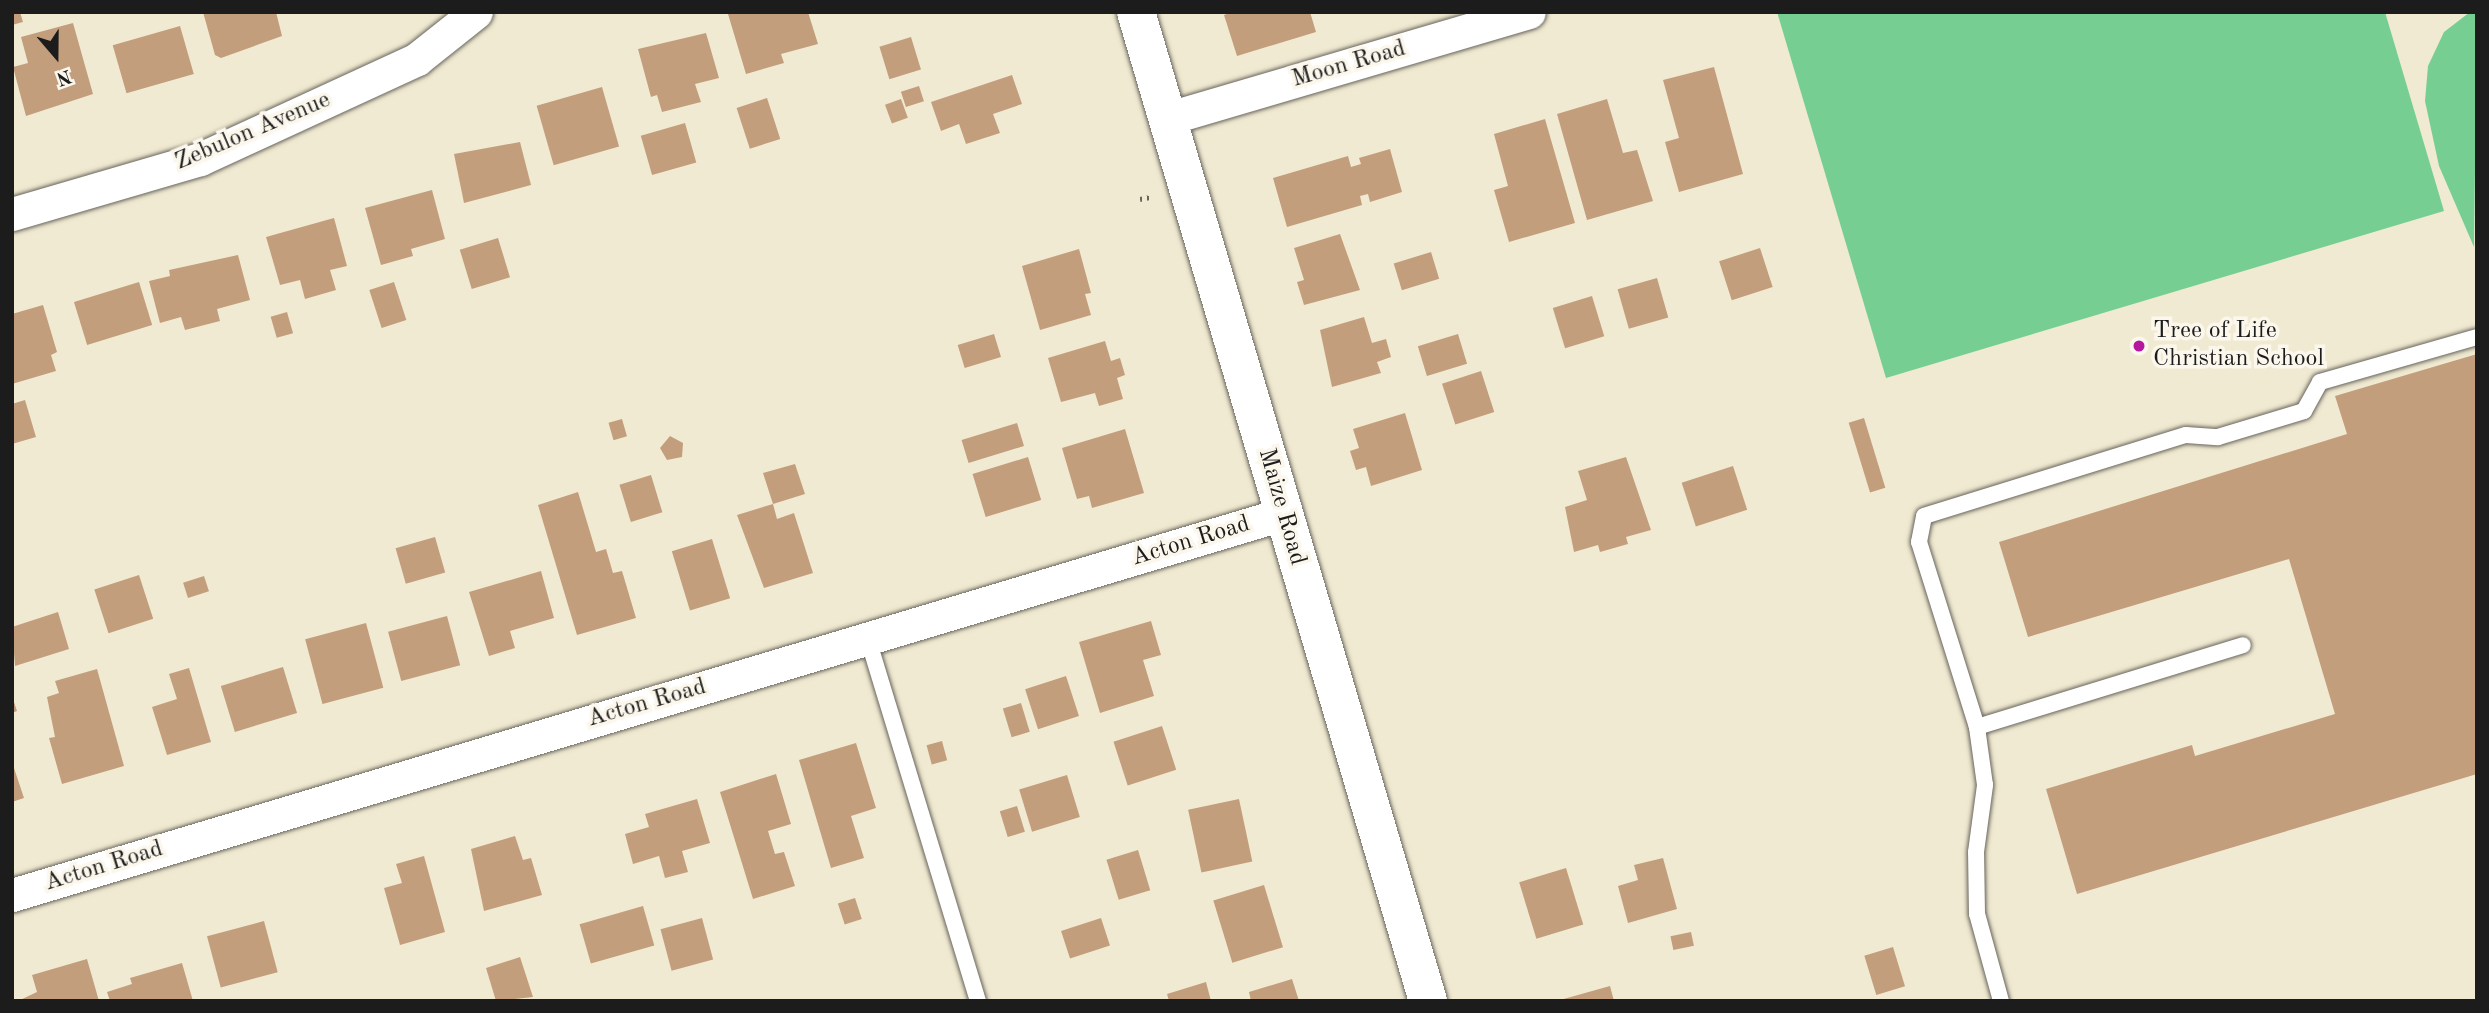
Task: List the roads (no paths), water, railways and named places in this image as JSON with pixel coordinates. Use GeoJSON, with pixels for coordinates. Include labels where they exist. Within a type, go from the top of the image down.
{"type":"FeatureCollection","features":[{"type":"Feature","properties":{"kind":"street","name":"Maize Road"},"geometry":{"type":"LineString","coordinates":[[1136,12],[1428,1001]]}},
{"type":"Feature","properties":{"kind":"street","name":"Moon Road"},"geometry":{"type":"LineString","coordinates":[[1169,118],[1529,12]]}},
{"type":"Feature","properties":{"kind":"street","name":"Zebulon Avenue"},"geometry":{"type":"LineString","coordinates":[[12,214],[200,159],[417,59],[466,16]]}},
{"type":"Feature","properties":{"kind":"street","name":"Acton Road"},"geometry":{"type":"LineString","coordinates":[[12,895],[1283,514]]}},
{"type":"Feature","properties":{"kind":"lane"},"geometry":{"type":"LineString","coordinates":[[2001,1001],[1977,914],[1976,852],[1985,785],[1977,727],[1919,542],[1924,516],[2186,435],[2218,437],[2304,411],[2320,382],[2477,337]]}},
{"type":"Feature","properties":{"kind":"lane"},"geometry":{"type":"LineString","coordinates":[[868,639],[978,1001]]}},
{"type":"Feature","properties":{"kind":"lane"},"geometry":{"type":"LineString","coordinates":[[1977,727],[2243,645]]}},
{"type":"Feature","properties":{"kind":"place","name":"Tree of Life Christian School"},"geometry":{"type":"Point","coordinates":[2139,346]}}]}
